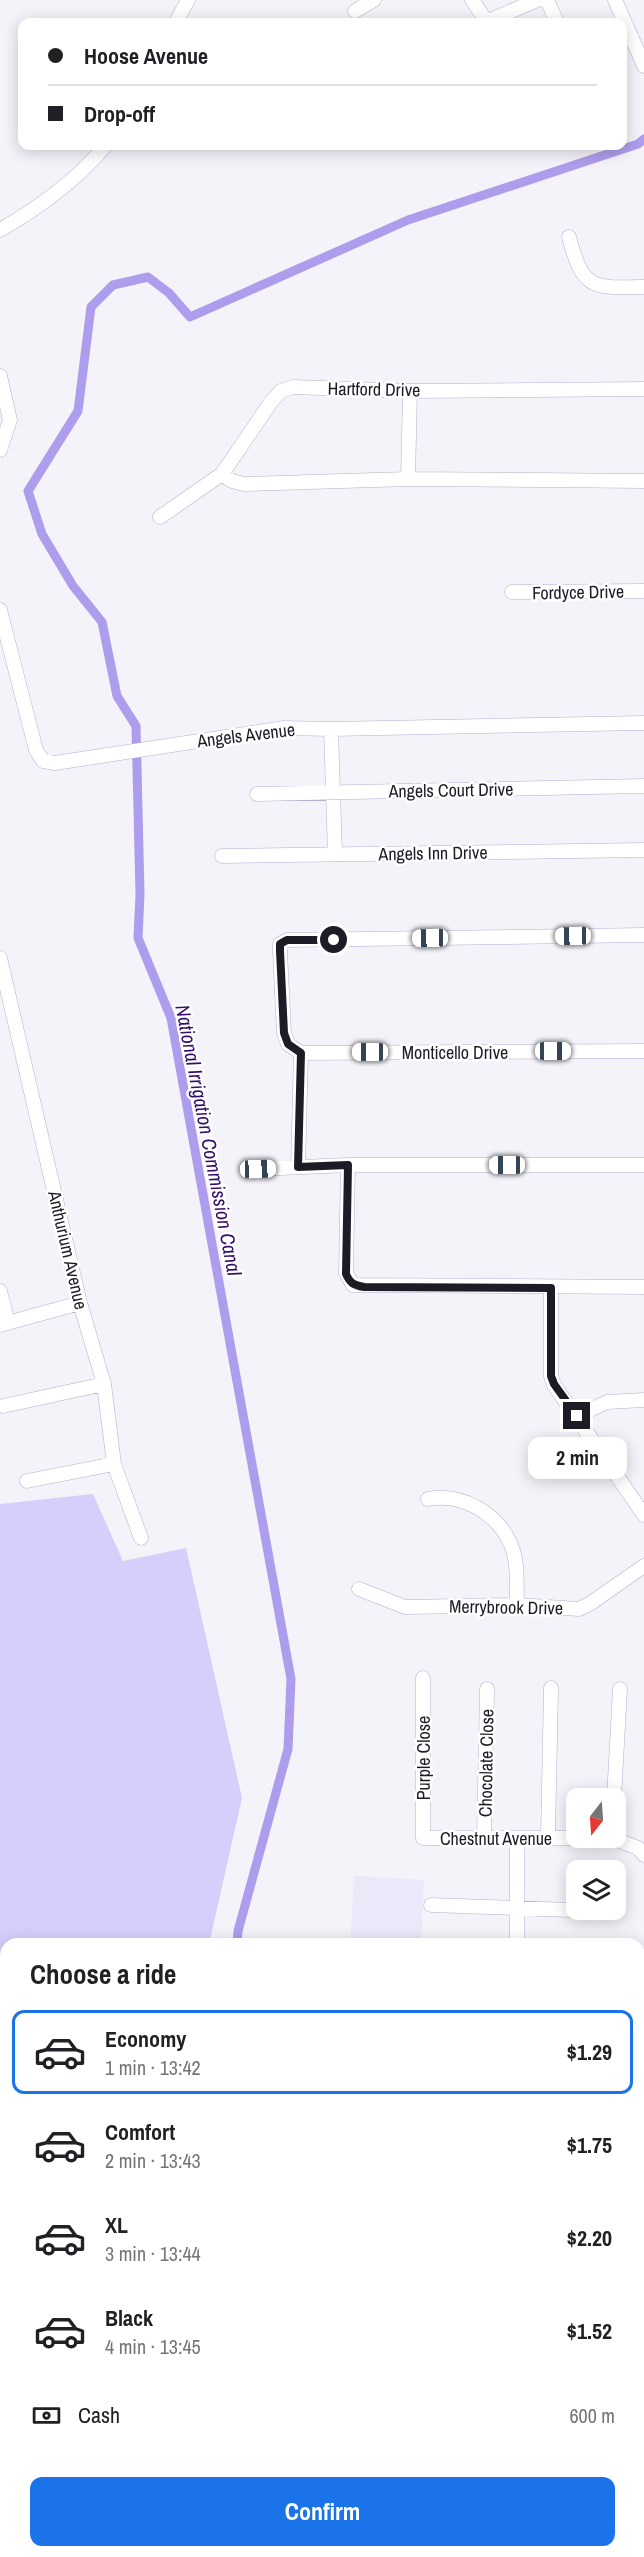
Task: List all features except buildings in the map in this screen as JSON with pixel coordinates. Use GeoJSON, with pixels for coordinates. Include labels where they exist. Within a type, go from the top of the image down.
{"type":"FeatureCollection","features":[{"type":"Feature","properties":{"kind":"street"},"geometry":{"type":"LineString","coordinates":[[178,18],[188,0]]}},
{"type":"Feature","properties":{"kind":"street"},"geometry":{"type":"LineString","coordinates":[[355,11],[374,0]]}},
{"type":"Feature","properties":{"kind":"street"},"geometry":{"type":"LineString","coordinates":[[472,0],[484,18]]}},
{"type":"Feature","properties":{"kind":"street"},"geometry":{"type":"LineString","coordinates":[[496,18],[537,0]]}},
{"type":"Feature","properties":{"kind":"street"},"geometry":{"type":"LineString","coordinates":[[547,0],[555,18]]}},
{"type":"Feature","properties":{"kind":"street"},"geometry":{"type":"LineString","coordinates":[[615,0],[623,18]]}},
{"type":"Feature","properties":{"kind":"street"},"geometry":{"type":"LineString","coordinates":[[627,27],[644,66]]}},
{"type":"Feature","properties":{"kind":"street"},"geometry":{"type":"LineString","coordinates":[[0,230],[45,203],[78,175],[101,150]]}},
{"type":"Feature","properties":{"kind":"street"},"geometry":{"type":"LineString","coordinates":[[568,237],[576,266],[594,284],[606,287],[644,287]]}},
{"type":"Feature","properties":{"kind":"street"},"geometry":{"type":"LineString","coordinates":[[0,376],[10,420],[0,450]]}},
{"type":"Feature","properties":{"kind":"street","name":"Hartford Drive"},"geometry":{"type":"LineString","coordinates":[[160,517],[222,474],[271,402],[281,391],[293,387],[410,391],[644,389]]}},
{"type":"Feature","properties":{"kind":"street"},"geometry":{"type":"LineString","coordinates":[[408,479],[410,391]]}},
{"type":"Feature","properties":{"kind":"street"},"geometry":{"type":"LineString","coordinates":[[222,474],[232,481],[244,484],[408,479],[644,481]]}},
{"type":"Feature","properties":{"kind":"street","name":"Fordyce Drive"},"geometry":{"type":"LineString","coordinates":[[512,592],[644,591]]}},
{"type":"Feature","properties":{"kind":"street","name":"Angels Avenue"},"geometry":{"type":"LineString","coordinates":[[0,610],[36,750],[43,761],[55,763],[284,728],[644,723]]}},
{"type":"Feature","properties":{"kind":"street"},"geometry":{"type":"LineString","coordinates":[[331,729],[334,854]]}},
{"type":"Feature","properties":{"kind":"street","name":"Angels Court Drive"},"geometry":{"type":"LineString","coordinates":[[257,794],[644,786]]}},
{"type":"Feature","properties":{"kind":"street","name":"Angels Inn Drive"},"geometry":{"type":"LineString","coordinates":[[222,856],[644,850]]}},
{"type":"Feature","properties":{"kind":"street"},"geometry":{"type":"LineString","coordinates":[[298,1167],[301,1053],[288,1044],[284,1033],[280,944],[287,940],[644,935]]}},
{"type":"Feature","properties":{"kind":"street","name":"Anthurium Avenue"},"geometry":{"type":"LineString","coordinates":[[0,958],[80,1303],[104,1384],[114,1464],[141,1538]]}},
{"type":"Feature","properties":{"kind":"street","name":"Monticello Drive"},"geometry":{"type":"LineString","coordinates":[[301,1053],[644,1051]]}},
{"type":"Feature","properties":{"kind":"street"},"geometry":{"type":"LineString","coordinates":[[348,1165],[346,1274],[353,1285],[644,1287]]}},
{"type":"Feature","properties":{"kind":"street"},"geometry":{"type":"LineString","coordinates":[[258,1169],[348,1165],[644,1165]]}},
{"type":"Feature","properties":{"kind":"street"},"geometry":{"type":"LineString","coordinates":[[551,1288],[551,1376],[554,1384],[644,1515]]}},
{"type":"Feature","properties":{"kind":"street"},"geometry":{"type":"LineString","coordinates":[[0,1291],[4,1324],[80,1303]]}},
{"type":"Feature","properties":{"kind":"street"},"geometry":{"type":"LineString","coordinates":[[3,1406],[104,1384]]}},
{"type":"Feature","properties":{"kind":"street"},"geometry":{"type":"LineString","coordinates":[[577,1416],[607,1402],[644,1400]]}},
{"type":"Feature","properties":{"kind":"street"},"geometry":{"type":"LineString","coordinates":[[27,1481],[114,1464]]}},
{"type":"Feature","properties":{"kind":"street"},"geometry":{"type":"LineString","coordinates":[[428,1499],[444,1496],[463,1500],[484,1512],[496,1524],[511,1545],[515,1561],[517,1605]]}},
{"type":"Feature","properties":{"kind":"street","name":"Merrybrook Drive"},"geometry":{"type":"LineString","coordinates":[[359,1589],[405,1607],[517,1605],[579,1609],[644,1566]]}},
{"type":"Feature","properties":{"kind":"street","name":"Purple Close"},"geometry":{"type":"LineString","coordinates":[[423,1678],[423,1838]]}},
{"type":"Feature","properties":{"kind":"street"},"geometry":{"type":"LineString","coordinates":[[548,1837],[552,1688]]}},
{"type":"Feature","properties":{"kind":"street","name":"Chocolate Close"},"geometry":{"type":"LineString","coordinates":[[484,1838],[487,1689]]}},
{"type":"Feature","properties":{"kind":"street"},"geometry":{"type":"LineString","coordinates":[[615,1788],[620,1689]]}},
{"type":"Feature","properties":{"kind":"street","name":"Chestnut Avenue"},"geometry":{"type":"LineString","coordinates":[[423,1838],[566,1837]]}},
{"type":"Feature","properties":{"kind":"street"},"geometry":{"type":"LineString","coordinates":[[517,1839],[517,1938]]}},
{"type":"Feature","properties":{"kind":"street"},"geometry":{"type":"LineString","coordinates":[[626,1844],[642,1850]]}},
{"type":"Feature","properties":{"kind":"street"},"geometry":{"type":"LineString","coordinates":[[431,1905],[566,1910]]}},
{"type":"Feature","properties":{"kind":"shaded area"},"geometry":{"type":"Polygon","coordinates":[[[93,1494],[123,1561],[186,1548],[242,1798],[210,1938],[0,1938],[0,1504],[93,1494]]]}},
{"type":"Feature","properties":{"kind":"shaded area"},"geometry":{"type":"Polygon","coordinates":[[[354,1876],[424,1880],[421,1938],[350,1938],[354,1876]]]}},
{"type":"Feature","properties":{"kind":"waterway","name":"National Irrigation Commission Canal"},"geometry":{"type":"LineString","coordinates":[[627,148],[644,139]]}},
{"type":"Feature","properties":{"kind":"waterway","name":"National Irrigation Commission Canal"},"geometry":{"type":"LineString","coordinates":[[237,1938],[288,1749],[291,1679],[171,1018],[138,938],[140,894],[136,726],[117,696],[102,622],[73,586],[42,534],[28,491],[78,411],[91,307],[113,285],[148,277],[169,293],[190,317],[408,220],[620,150]]}},
{"type":"Feature","properties":{"kind":"route"},"geometry":{"type":"LineString","coordinates":[[334,940],[287,940],[280,944],[280,951],[284,1033],[288,1044],[301,1053],[298,1167],[348,1165],[346,1274],[349,1280],[353,1285],[364,1287],[551,1288],[551,1376],[554,1384],[577,1416]]}}]}
